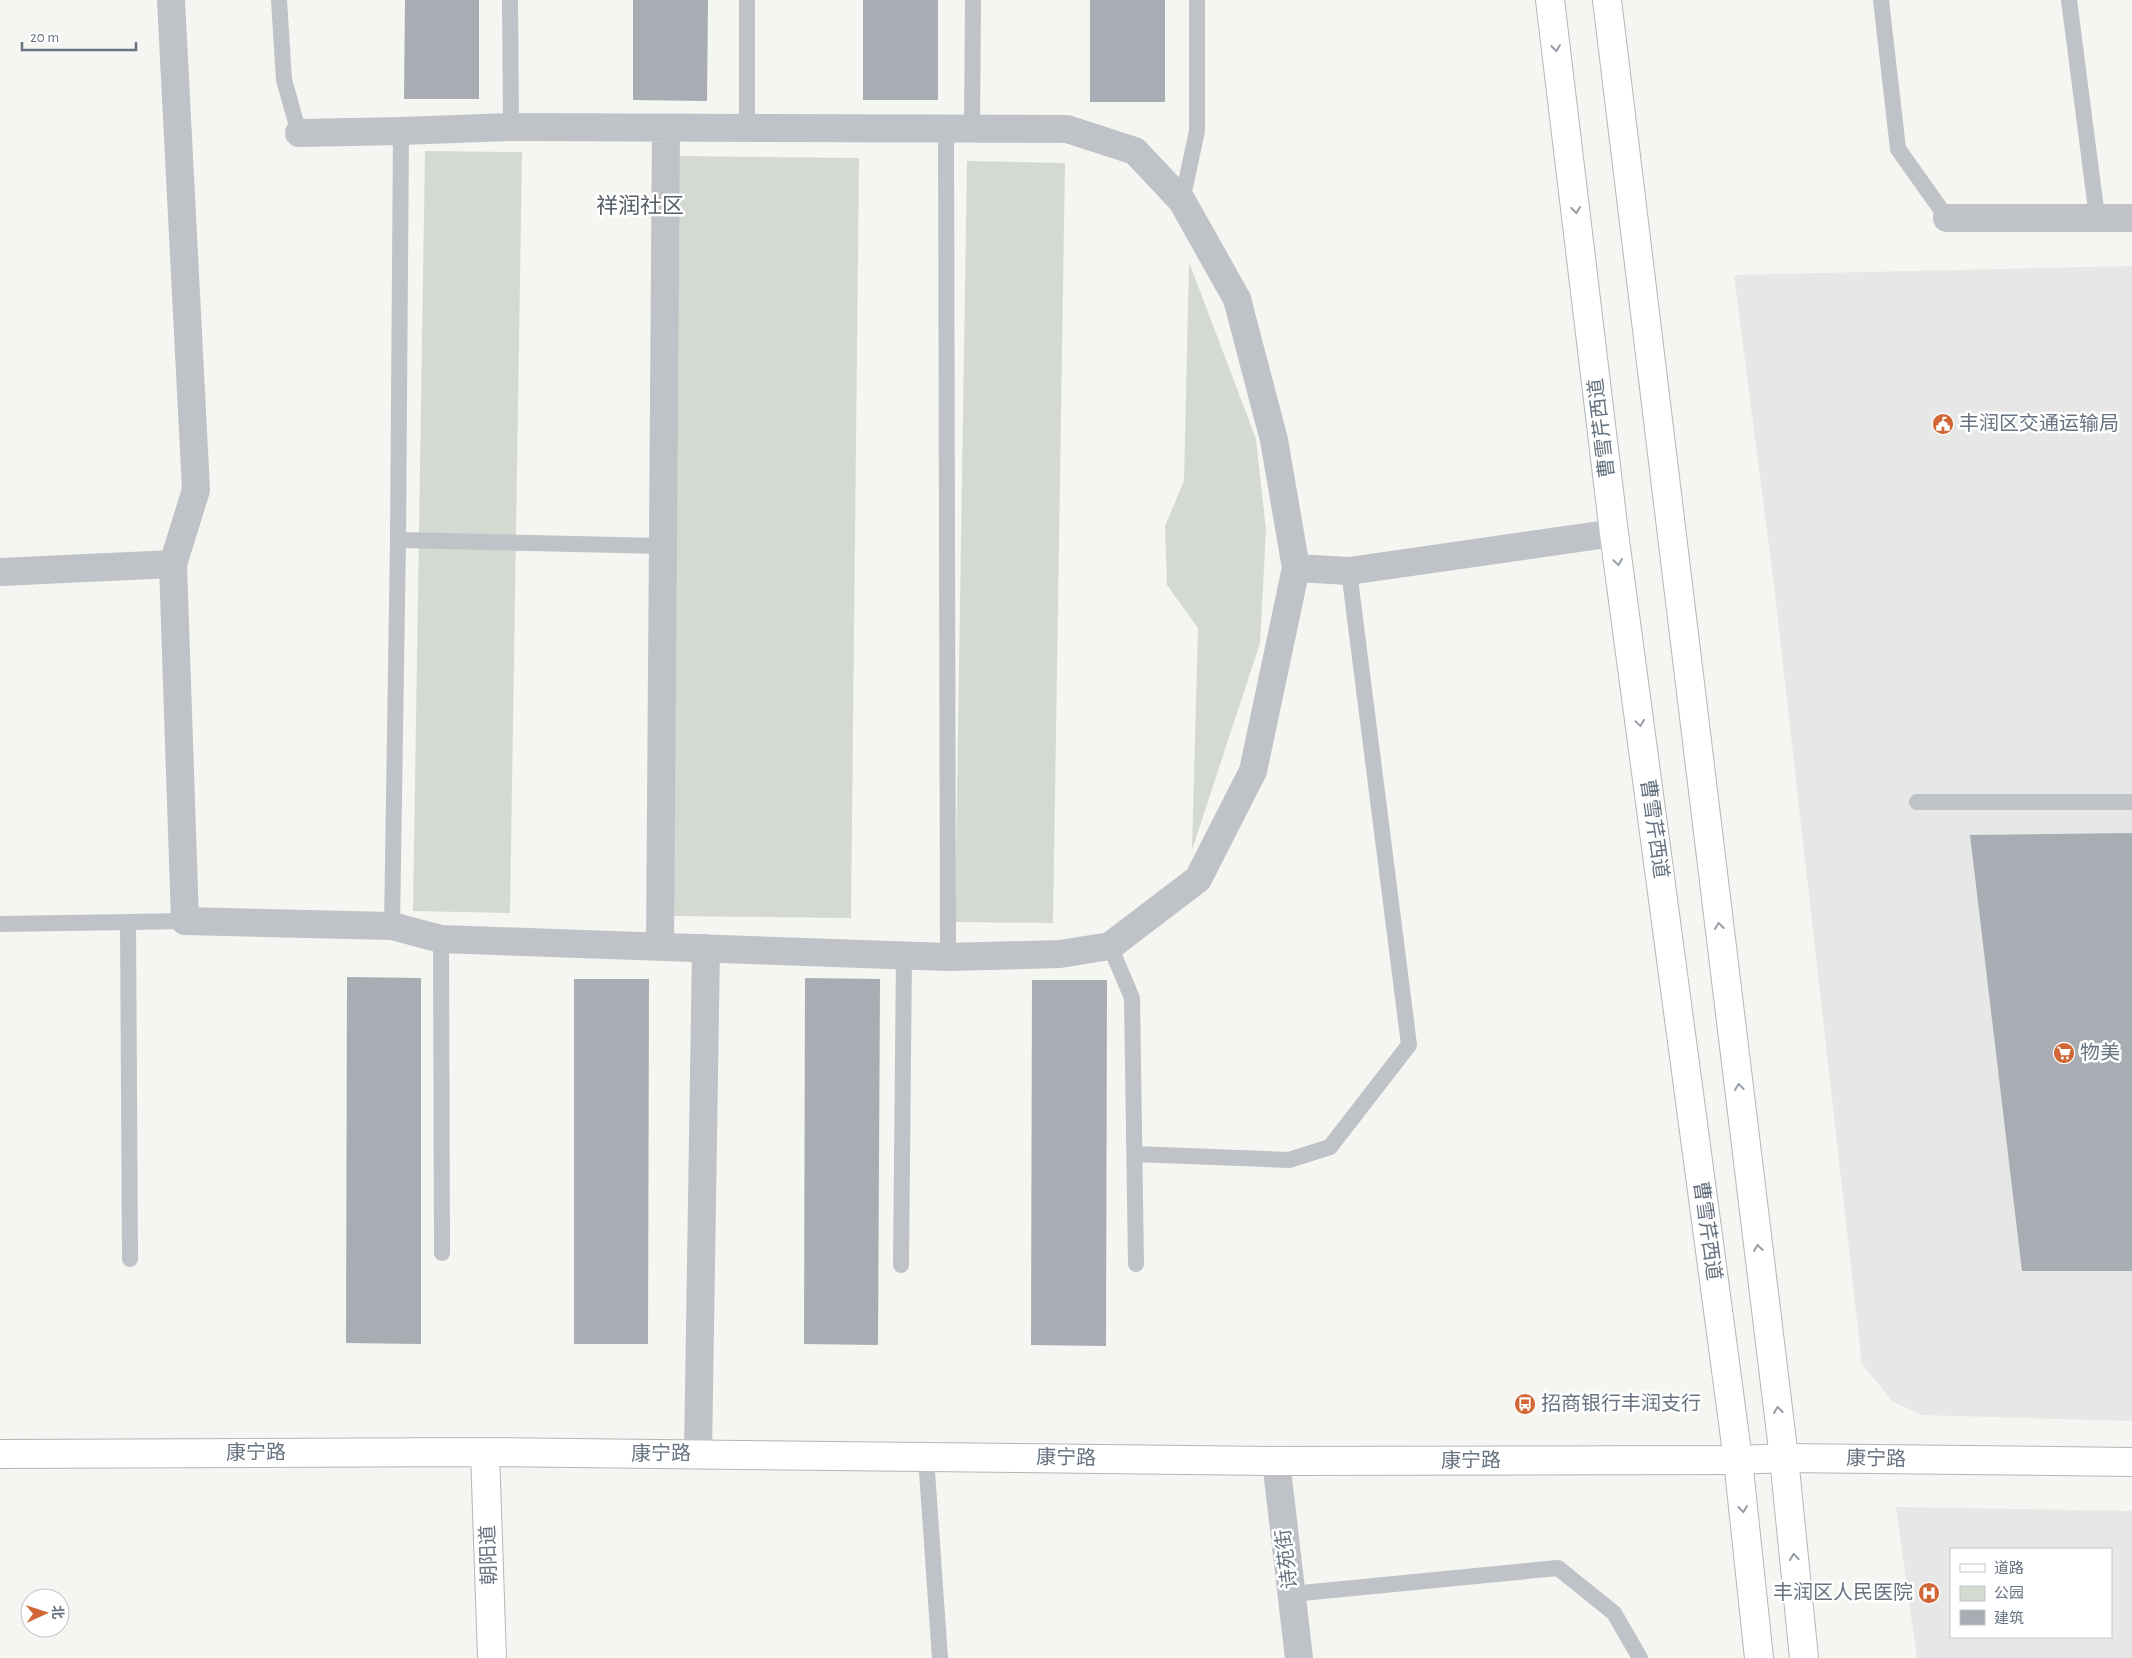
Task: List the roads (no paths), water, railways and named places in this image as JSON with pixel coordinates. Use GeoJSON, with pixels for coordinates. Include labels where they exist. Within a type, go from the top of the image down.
{"type":"FeatureCollection","features":[{"type":"Feature","properties":{"kind":"main road","name":"曹雪芹西道"},"geometry":{"type":"LineString","coordinates":[[1550,0],[1614,533],[1738,1460],[1759,1658]]}},
{"type":"Feature","properties":{"kind":"main road"},"geometry":{"type":"LineString","coordinates":[[1606,0],[1784,1458],[1804,1658]]}},
{"type":"Feature","properties":{"kind":"main road","name":"康宁路"},"geometry":{"type":"LineString","coordinates":[[0,1454],[485,1452],[1276,1461],[1738,1460],[1784,1458],[2132,1462]]}},
{"type":"Feature","properties":{"kind":"main road","name":"朝阳道"},"geometry":{"type":"LineString","coordinates":[[485,1452],[492,1658]]}},
{"type":"Feature","properties":{"kind":"street"},"geometry":{"type":"LineString","coordinates":[[171,0],[196,490],[173,564],[185,921],[392,926],[441,939],[948,957],[1060,954],[1110,946],[1198,879],[1254,771],[1296,568],[1274,440],[1237,299],[1182,202],[1135,151],[1067,129],[511,127],[401,132],[299,133]]}},
{"type":"Feature","properties":{"kind":"street"},"geometry":{"type":"LineString","coordinates":[[660,946],[666,128]]}},
{"type":"Feature","properties":{"kind":"street"},"geometry":{"type":"LineString","coordinates":[[1947,218],[2132,218]]}},
{"type":"Feature","properties":{"kind":"street"},"geometry":{"type":"LineString","coordinates":[[1296,568],[1349,571],[1614,533]]}},
{"type":"Feature","properties":{"kind":"street"},"geometry":{"type":"LineString","coordinates":[[0,572],[173,564]]}},
{"type":"Feature","properties":{"kind":"street"},"geometry":{"type":"LineString","coordinates":[[698,1454],[706,948]]}},
{"type":"Feature","properties":{"kind":"street","name":"诗苑街"},"geometry":{"type":"LineString","coordinates":[[1276,1461],[1299,1658]]}},
{"type":"Feature","properties":{"kind":"lane"},"geometry":{"type":"LineString","coordinates":[[279,0],[284,80],[299,133]]}},
{"type":"Feature","properties":{"kind":"lane"},"geometry":{"type":"LineString","coordinates":[[510,0],[511,127]]}},
{"type":"Feature","properties":{"kind":"lane"},"geometry":{"type":"LineString","coordinates":[[747,0],[747,128]]}},
{"type":"Feature","properties":{"kind":"lane"},"geometry":{"type":"LineString","coordinates":[[948,957],[959,129],[973,0]]}},
{"type":"Feature","properties":{"kind":"lane"},"geometry":{"type":"LineString","coordinates":[[1182,202],[1197,131],[1197,0]]}},
{"type":"Feature","properties":{"kind":"lane"},"geometry":{"type":"LineString","coordinates":[[1881,0],[1898,149],[1947,218]]}},
{"type":"Feature","properties":{"kind":"lane"},"geometry":{"type":"LineString","coordinates":[[2069,0],[2097,217]]}},
{"type":"Feature","properties":{"kind":"lane"},"geometry":{"type":"LineString","coordinates":[[392,926],[398,540],[401,132]]}},
{"type":"Feature","properties":{"kind":"lane"},"geometry":{"type":"LineString","coordinates":[[398,540],[662,546]]}},
{"type":"Feature","properties":{"kind":"lane"},"geometry":{"type":"LineString","coordinates":[[1135,1154],[1289,1160],[1330,1147],[1409,1045],[1349,571]]}},
{"type":"Feature","properties":{"kind":"lane"},"geometry":{"type":"LineString","coordinates":[[1917,802],[2132,802]]}},
{"type":"Feature","properties":{"kind":"lane"},"geometry":{"type":"LineString","coordinates":[[0,924],[185,921]]}},
{"type":"Feature","properties":{"kind":"lane"},"geometry":{"type":"LineString","coordinates":[[128,922],[130,1259]]}},
{"type":"Feature","properties":{"kind":"lane"},"geometry":{"type":"LineString","coordinates":[[441,939],[442,1253]]}},
{"type":"Feature","properties":{"kind":"lane"},"geometry":{"type":"LineString","coordinates":[[1110,946],[1132,998],[1136,1264]]}},
{"type":"Feature","properties":{"kind":"lane"},"geometry":{"type":"LineString","coordinates":[[901,1265],[904,955]]}},
{"type":"Feature","properties":{"kind":"lane"},"geometry":{"type":"LineString","coordinates":[[926,1457],[940,1658]]}},
{"type":"Feature","properties":{"kind":"lane"},"geometry":{"type":"LineString","coordinates":[[1292,1594],[1558,1568],[1614,1613],[1640,1658]]}},
{"type":"Feature","properties":{"kind":"place","name":"丰润区交通运输局"},"geometry":{"type":"Point","coordinates":[1943,424]}},
{"type":"Feature","properties":{"kind":"place","name":"物美"},"geometry":{"type":"Point","coordinates":[2064,1053]}},
{"type":"Feature","properties":{"kind":"place","name":"招商银行丰润支行"},"geometry":{"type":"Point","coordinates":[1525,1404]}},
{"type":"Feature","properties":{"kind":"place","name":"丰润区人民医院"},"geometry":{"type":"Point","coordinates":[1929,1593]}},
{"type":"Feature","properties":{"kind":"district","name":"祥润社区"},"geometry":{"type":"Point","coordinates":[640,206]}}]}
